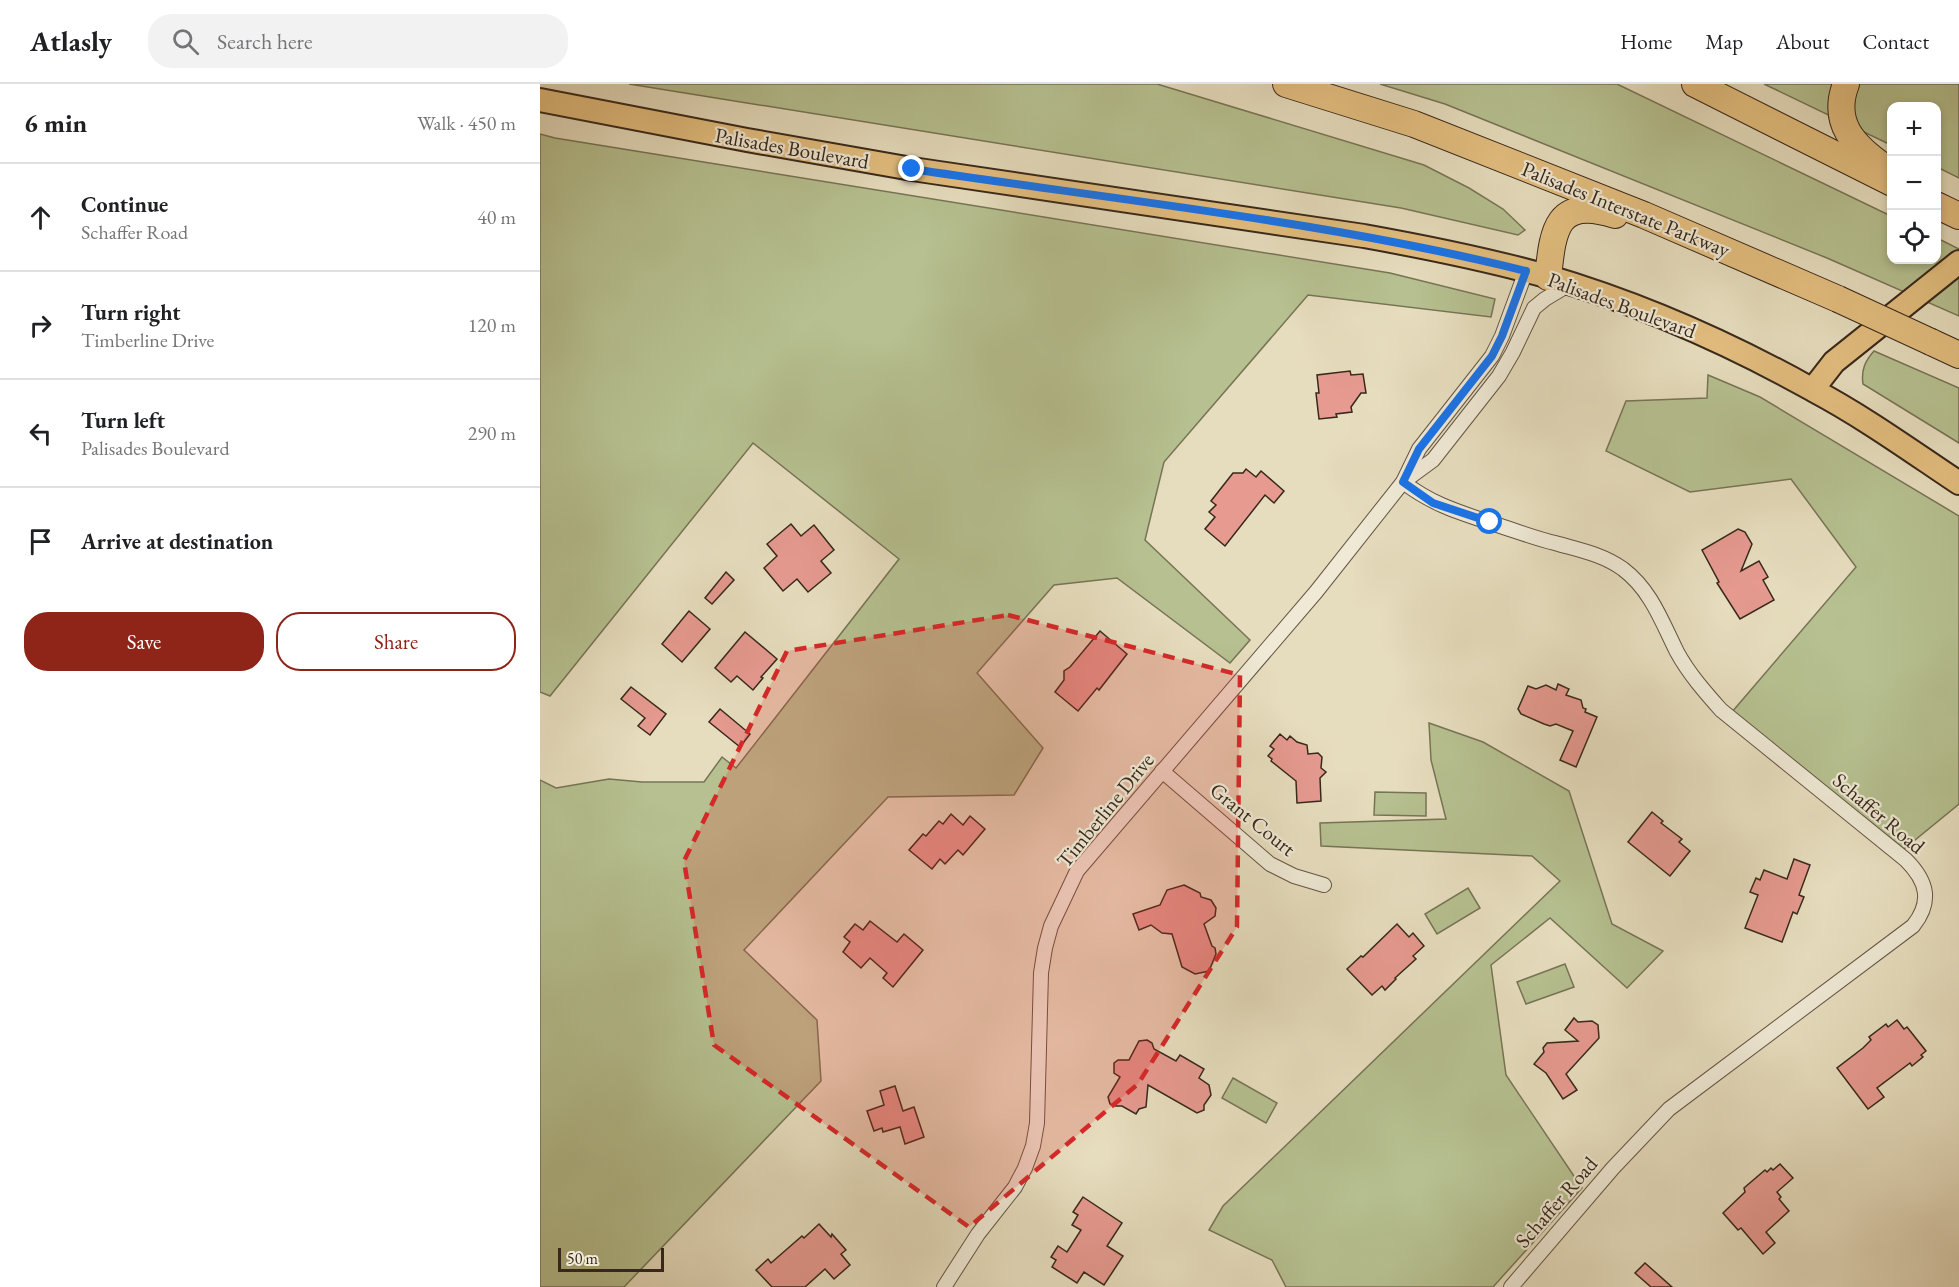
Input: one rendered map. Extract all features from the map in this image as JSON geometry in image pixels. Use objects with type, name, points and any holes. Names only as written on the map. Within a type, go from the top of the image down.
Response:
[{"type":"highway","name":"Palisades Interstate Parkway","points":[[1286,84],[1414,124],[1597,196],[1741,256],[1959,355]]},
{"type":"highway","points":[[1695,84],[1887,180]]},
{"type":"highway","points":[[1846,84],[1842,94],[1841,110],[1846,130],[1859,147],[1887,168]]},
{"type":"highway","points":[[1548,277],[1552,239],[1556,228],[1567,215],[1583,209],[1604,212],[1741,256]]},
{"type":"main road","name":"Palisades Boulevard","points":[[540,100],[694,131],[902,167],[1364,236],[1442,251],[1548,277],[1698,333],[1745,354],[1813,389],[1959,483]]},
{"type":"main road","points":[[1813,389],[1834,362],[1959,262]]},
{"type":"street","name":"Timberline Drive","points":[[945,1287],[978,1234],[1015,1187],[1033,1146],[1037,1123],[1041,973],[1045,948],[1051,926],[1077,871],[1316,592],[1403,482],[1419,449],[1492,356],[1502,336],[1548,277]]},
{"type":"street","name":"Timberline Drive","points":[[1403,482],[1432,460],[1503,370],[1534,308],[1545,299],[1548,277]]},
{"type":"street","points":[[1431,435],[1444,445]]},
{"type":"street","name":"Schaffer Road","points":[[1403,482],[1425,498],[1443,507],[1554,543],[1582,549],[1605,558],[1623,569],[1651,599],[1678,652],[1703,690],[1722,710],[1906,860],[1915,869],[1922,882],[1925,896],[1924,909],[1912,927],[1669,1109],[1613,1168],[1510,1287]]},
{"type":"street","name":"Grant Court","points":[[1162,771],[1270,864],[1294,876],[1324,885]]},
{"type":"highlighted area","points":[[1008,615],[1240,675],[1237,927],[1138,1084],[969,1227],[714,1045],[684,861],[787,651]]},
{"type":"green space","points":[[629,84],[1157,84],[1424,165],[1469,188],[1503,209],[1525,230],[1518,235],[1401,208]]},
{"type":"green space","points":[[1380,84],[1617,84],[1887,214],[1887,264],[1941,264],[1941,240],[1959,249],[1959,316],[1827,258],[1445,104]]},
{"type":"green space","points":[[1764,84],[1959,84],[1959,178],[1941,169],[1941,102],[1887,102],[1887,143]]},
{"type":"green space","points":[[540,134],[1390,273],[1495,299],[1491,317],[1308,295],[1164,462],[1145,540],[1250,640],[1230,663],[1117,578],[1054,585],[977,673],[1043,748],[1014,795],[888,797],[744,950],[817,1020],[821,1081],[624,1287],[540,1287],[540,780],[556,788],[609,779],[642,782],[704,782],[722,757],[736,768],[899,559],[753,443],[550,696],[540,692]]},
{"type":"green space","points":[[1874,351],[1959,388],[1959,443],[1863,384],[1864,366]]},
{"type":"green space","points":[[1708,375],[1760,397],[1959,516],[1959,804],[1904,849],[1732,712],[1856,567],[1791,479],[1690,492],[1606,451],[1626,401],[1707,398]]},
{"type":"green space","points":[[1429,723],[1483,742],[1569,791],[1612,924],[1663,951],[1627,988],[1550,918],[1491,965],[1506,1075],[1582,1188],[1493,1287],[1286,1287],[1272,1260],[1209,1230],[1223,1206],[1560,881],[1532,856],[1321,846],[1320,823],[1446,819],[1431,760]]},
{"type":"green space","points":[[1375,792],[1426,793],[1426,816],[1374,815]]},
{"type":"green space","points":[[1468,888],[1480,908],[1437,934],[1425,914]]},
{"type":"green space","points":[[1565,964],[1574,987],[1526,1004],[1517,982]]},
{"type":"green space","points":[[1233,1078],[1277,1103],[1266,1123],[1222,1098]]},
{"type":"building","points":[[1350,371],[1351,375],[1363,374],[1366,393],[1361,393],[1351,407],[1352,412],[1319,419],[1316,393],[1319,393],[1317,375]]},
{"type":"building","points":[[1246,469],[1256,477],[1261,471],[1284,491],[1274,503],[1265,495],[1225,546],[1205,529],[1215,517],[1209,512],[1216,505],[1211,501],[1233,473],[1243,473]]},
{"type":"building","points":[[791,524],[801,536],[814,525],[834,550],[821,561],[831,573],[808,592],[797,579],[783,591],[764,568],[777,556],[767,544]]},
{"type":"building","points":[[1738,529],[1745,532],[1752,544],[1741,571],[1759,561],[1768,577],[1763,580],[1774,600],[1740,619],[1717,583],[1719,582],[1702,550]]},
{"type":"building","points":[[726,572],[734,580],[712,604],[705,598]]},
{"type":"building","points":[[689,611],[710,629],[682,662],[662,644]]},
{"type":"building","points":[[1100,631],[1127,654],[1099,690],[1097,688],[1078,711],[1055,692],[1064,680],[1064,671]]},
{"type":"building","points":[[745,632],[777,659],[753,690],[737,676],[731,682],[715,668]]},
{"type":"building","points":[[1558,684],[1569,689],[1566,695],[1581,700],[1583,708],[1586,709],[1585,712],[1597,717],[1576,767],[1560,760],[1573,731],[1556,724],[1550,726],[1544,724],[1521,714],[1518,709],[1528,686],[1536,689],[1546,685],[1556,690]]},
{"type":"building","points":[[631,687],[666,714],[650,735],[638,726],[645,718],[621,699]]},
{"type":"building","points":[[720,709],[750,734],[740,747],[709,722]]},
{"type":"building","points":[[1280,734],[1287,740],[1290,736],[1297,742],[1307,745],[1308,754],[1318,753],[1322,757],[1321,768],[1326,772],[1320,778],[1321,801],[1297,803],[1296,781],[1271,761],[1272,759],[1268,756],[1274,749],[1270,746]]},
{"type":"building","points":[[1652,812],[1663,821],[1661,823],[1682,839],[1679,842],[1690,851],[1670,876],[1628,842]]},
{"type":"building","points":[[951,814],[963,825],[970,816],[985,829],[963,855],[958,850],[945,864],[940,859],[932,869],[909,850],[923,834],[926,836],[939,821],[943,824]]},
{"type":"building","points":[[1794,859],[1810,865],[1799,895],[1804,897],[1797,914],[1793,912],[1782,942],[1745,928],[1758,895],[1750,892],[1756,878],[1760,880],[1764,870],[1787,879]]},
{"type":"building","points":[[1184,885],[1200,893],[1201,897],[1211,900],[1216,908],[1215,916],[1204,924],[1216,954],[1209,971],[1195,974],[1182,967],[1172,934],[1162,933],[1151,925],[1139,930],[1133,914],[1160,905],[1167,890]]},
{"type":"building","points":[[870,921],[897,942],[904,934],[923,950],[893,987],[883,978],[887,973],[870,958],[861,968],[843,952],[850,942],[844,937],[855,924],[863,930]]},
{"type":"building","points":[[1397,924],[1409,937],[1413,933],[1424,946],[1413,956],[1416,959],[1385,990],[1382,986],[1372,995],[1347,969]]},
{"type":"building","points":[[1574,1018],[1578,1022],[1592,1021],[1598,1025],[1599,1038],[1566,1074],[1577,1090],[1563,1099],[1546,1073],[1534,1064],[1544,1052],[1543,1048],[1547,1043],[1578,1041],[1565,1030]]},
{"type":"building","points":[[1897,1020],[1904,1029],[1907,1027],[1926,1051],[1921,1055],[1923,1057],[1912,1066],[1910,1063],[1877,1088],[1884,1097],[1868,1109],[1837,1068],[1863,1048],[1871,1040],[1869,1037],[1886,1024],[1888,1027]]},
{"type":"building","points":[[1147,1040],[1152,1043],[1154,1049],[1176,1061],[1180,1055],[1204,1069],[1199,1078],[1209,1085],[1211,1095],[1204,1105],[1204,1110],[1197,1113],[1148,1085],[1146,1107],[1139,1109],[1136,1114],[1122,1106],[1110,1104],[1108,1097],[1120,1077],[1114,1073],[1114,1063],[1118,1060],[1129,1060],[1139,1041]]},
{"type":"building","points":[[895,1086],[903,1111],[914,1107],[924,1137],[905,1144],[900,1127],[883,1132],[882,1128],[874,1131],[867,1111],[884,1105],[880,1091]]},
{"type":"building","points":[[1780,1164],[1793,1178],[1777,1192],[1781,1197],[1779,1199],[1789,1211],[1766,1232],[1775,1243],[1763,1254],[1741,1228],[1738,1230],[1723,1213],[1745,1192],[1744,1188],[1765,1170],[1767,1172],[1771,1168],[1773,1170]]},
{"type":"building","points":[[1083,1197],[1122,1223],[1107,1246],[1123,1256],[1104,1285],[1084,1272],[1077,1283],[1052,1267],[1056,1260],[1051,1257],[1058,1246],[1067,1252],[1081,1230],[1072,1225],[1078,1215],[1073,1212]]},
{"type":"building","points":[[819,1224],[831,1237],[832,1234],[846,1250],[841,1254],[850,1265],[834,1279],[825,1269],[805,1287],[772,1287],[756,1270],[768,1259],[771,1263]]},
{"type":"building","points":[[1645,1263],[1672,1287],[1651,1287],[1635,1273]]},
{"type":"route","points":[[912,169],[1330,230],[1400,242],[1526,271],[1502,336],[1492,356],[1419,449],[1403,482],[1433,503],[1490,522]]}]
